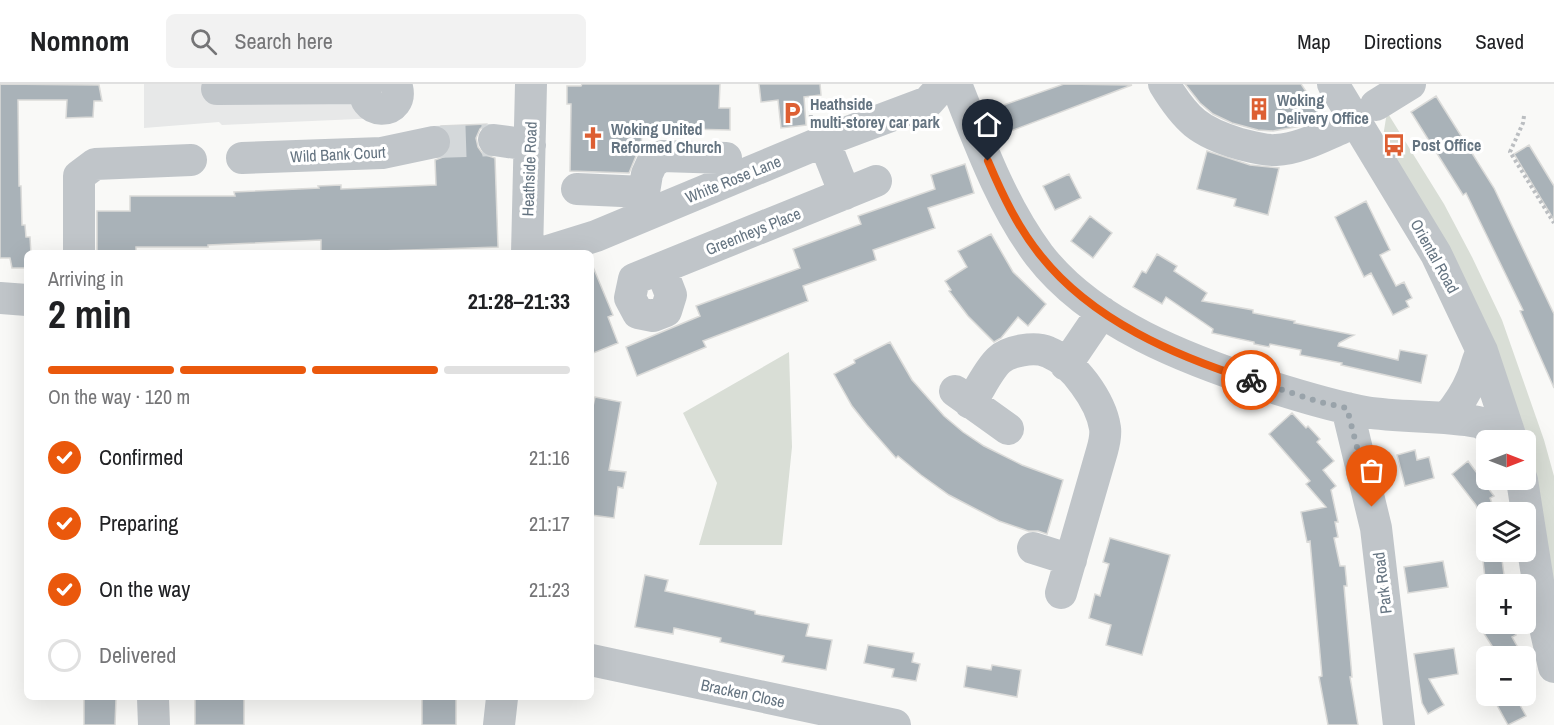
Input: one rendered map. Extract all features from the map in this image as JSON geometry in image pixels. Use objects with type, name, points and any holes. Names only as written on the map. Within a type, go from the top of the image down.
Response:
[{"type":"street","name":"Heathside Road","points":[[527,250],[531,84]]},
{"type":"street","points":[[1164,84],[1179,106],[1199,128],[1247,146],[1277,150],[1303,144],[1342,128]]},
{"type":"street","name":"Oriental Road","points":[[1333,84],[1436,254],[1482,351],[1508,430]]},
{"type":"street","points":[[1376,105],[1410,84]]},
{"type":"street","points":[[216,88],[366,86],[365,98],[369,104],[374,108],[385,109],[394,103],[398,95],[397,85]]},
{"type":"street","points":[[952,89],[972,122],[998,184],[1027,236],[1040,255],[1066,284],[1102,312],[1179,354],[1216,369],[1320,402],[1389,415],[1478,422],[1494,430]]},
{"type":"street","name":"White Rose Lane","points":[[551,250],[596,236],[648,202],[825,141],[952,89]]},
{"type":"street","points":[[494,140],[530,145]]},
{"type":"street","points":[[825,141],[846,194]]},
{"type":"street","name":"Wild Bank Court","points":[[242,158],[382,153],[434,142]]},
{"type":"street","points":[[577,189],[648,202],[647,174],[652,163],[662,156],[726,158]]},
{"type":"street","points":[[79,250],[79,176],[95,164],[191,160]]},
{"type":"street","name":"Greenheys Place","points":[[661,269],[876,181]]},
{"type":"street","points":[[0,298],[24,300]]},
{"type":"street","points":[[1066,365],[1102,312]]},
{"type":"street","points":[[1008,429],[963,397],[998,361],[1006,356],[1028,350],[1047,351],[1081,379],[1096,402],[1105,429],[1102,451],[1061,593]]},
{"type":"street","points":[[1447,418],[1460,401],[1473,377],[1476,362],[1482,351]]},
{"type":"street","name":"Park Road","points":[[1347,408],[1376,528],[1399,725]]},
{"type":"street","points":[[1524,490],[1546,632],[1554,667]]},
{"type":"street","points":[[1033,548],[1071,560]]},
{"type":"street","name":"Bracken Close","points":[[594,661],[895,725]]},
{"type":"street","points":[[153,700],[153,725]]},
{"type":"street","points":[[499,725],[502,700]]},
{"type":"path","points":[[1524,116],[1510,152],[1554,223]]},
{"type":"shaded area","points":[[144,84],[404,84],[404,117],[222,125],[219,122],[144,128]]},
{"type":"shaded area","points":[[1387,112],[1444,204],[1502,320],[1544,440],[1554,476],[1554,615],[1532,490],[1536,490],[1536,430],[1521,430],[1381,149]]},
{"type":"shaded area","points":[[789,352],[792,447],[782,545],[699,545],[717,483],[683,413]]},
{"type":"building","points":[[0,84],[99,85],[102,101],[94,101],[93,117],[66,118],[67,100],[18,100],[22,225],[25,225],[26,237],[30,237],[31,250],[24,250],[24,268],[12,268],[10,258],[0,258]]},
{"type":"building","points":[[582,84],[720,84],[719,108],[730,108],[730,130],[642,128],[641,148],[629,173],[570,171],[571,104],[567,104],[567,86],[581,86]]},
{"type":"building","name":"Heathside multi-storey car park","points":[[759,84],[820,84],[821,95],[804,97],[806,125],[781,128],[778,100],[761,102]]},
{"type":"building","points":[[1064,84],[1132,85],[1008,132],[998,107]]},
{"type":"building","name":"Woking Delivery Office","points":[[1185,84],[1301,84],[1322,115],[1301,126],[1273,131],[1258,130],[1232,123],[1213,114],[1200,103]]},
{"type":"building","points":[[1436,96],[1494,188],[1554,314],[1554,388],[1520,311],[1523,310],[1466,193],[1463,195],[1411,112]]},
{"type":"building","points":[[486,124],[480,129],[476,138],[483,154],[495,158],[498,247],[321,250],[321,240],[208,245],[208,247],[136,247],[136,250],[97,250],[97,211],[130,211],[130,196],[235,196],[234,192],[319,188],[318,186],[341,185],[341,189],[436,185],[435,160],[446,156],[451,147],[448,130],[442,126]]},
{"type":"building","points":[[1529,145],[1554,186],[1554,220],[1514,154]]},
{"type":"building","points":[[1207,151],[1250,165],[1279,168],[1268,215],[1234,206],[1236,199],[1197,189]]},
{"type":"building","points":[[965,164],[974,193],[928,208],[935,228],[873,250],[876,260],[803,286],[808,301],[703,341],[706,347],[637,376],[626,347],[700,316],[696,306],[800,268],[793,249],[861,224],[858,216],[935,189],[931,175]]},
{"type":"building","points":[[1069,174],[1081,198],[1055,210],[1043,186]]},
{"type":"building","points":[[1366,201],[1390,250],[1380,255],[1396,286],[1404,282],[1412,298],[1406,301],[1409,307],[1393,315],[1371,273],[1364,277],[1335,217]]},
{"type":"building","points":[[1090,216],[1112,233],[1093,258],[1071,241]]},
{"type":"building","points":[[991,234],[1013,272],[1046,304],[1028,326],[1018,317],[1001,338],[994,342],[968,316],[949,291],[951,290],[945,281],[967,267],[958,251]]},
{"type":"building","points":[[1157,254],[1177,266],[1174,271],[1207,293],[1202,301],[1253,310],[1253,313],[1354,335],[1339,343],[1338,346],[1398,360],[1400,350],[1427,355],[1421,383],[1300,355],[1301,350],[1270,344],[1269,347],[1212,333],[1213,329],[1166,297],[1162,304],[1133,287],[1142,271],[1146,273]]},
{"type":"building","points":[[594,269],[613,315],[608,317],[618,343],[594,353]]},
{"type":"building","points":[[890,342],[912,380],[944,416],[963,432],[984,446],[1022,465],[1063,480],[1047,534],[1028,531],[999,521],[949,495],[898,456],[896,458],[867,425],[852,406],[834,374],[855,363],[854,360]]},
{"type":"building","points":[[595,397],[621,402],[609,470],[626,472],[623,488],[618,487],[614,518],[594,515]]},
{"type":"building","points":[[1292,413],[1320,439],[1317,442],[1334,461],[1323,470],[1336,486],[1331,490],[1338,522],[1335,522],[1338,537],[1334,538],[1340,566],[1345,566],[1347,586],[1344,586],[1352,677],[1350,677],[1358,725],[1328,725],[1319,677],[1322,676],[1310,541],[1307,542],[1301,512],[1326,507],[1306,484],[1310,481],[1269,434]]},
{"type":"building","points":[[1415,450],[1417,460],[1429,457],[1434,478],[1405,486],[1397,455]]},
{"type":"building","points":[[1468,461],[1476,472],[1476,490],[1490,490],[1494,496],[1490,498],[1492,502],[1476,502],[1476,505],[1452,474]]},
{"type":"building","points":[[1110,538],[1170,555],[1142,655],[1106,645],[1111,625],[1089,618],[1095,594],[1100,596],[1109,564],[1103,562]]},
{"type":"building","points":[[1443,561],[1448,587],[1408,593],[1404,567]]},
{"type":"building","points":[[1483,562],[1502,562],[1504,574],[1485,574]]},
{"type":"building","points":[[645,575],[668,580],[665,591],[755,611],[755,614],[809,624],[806,636],[832,640],[826,670],[782,662],[784,656],[720,642],[721,638],[674,628],[673,634],[635,627]]},
{"type":"building","points":[[1484,634],[1516,635],[1512,637],[1517,646],[1492,646]]},
{"type":"building","points":[[868,645],[914,653],[912,662],[920,664],[916,681],[892,677],[894,669],[864,663]]},
{"type":"building","points":[[1454,648],[1458,674],[1429,679],[1444,705],[1428,714],[1422,703],[1414,654]]},
{"type":"building","points":[[992,665],[1021,670],[1017,697],[964,687],[967,666],[991,670]]},
{"type":"building","points":[[84,700],[116,700],[115,725],[84,725]]},
{"type":"building","points":[[195,700],[244,700],[244,725],[195,725]]},
{"type":"building","points":[[422,700],[456,700],[456,725],[422,725]]},
{"type":"building","points":[[1498,706],[1520,706],[1526,716],[1508,725]]},
{"type":"tunnel","points":[[434,142],[494,140]]},
{"type":"way so far","points":[[1251,380],[1347,408],[1372,507]]},
{"type":"place","name":"Woking Delivery Office","points":[[1259,109]]},
{"type":"place","name":"Heathside multi-storey car park","points":[[792,113]]},
{"type":"place","name":"Woking United Reformed Church","points":[[593,138]]},
{"type":"place","name":"Post Office","points":[[1394,145]]},
{"type":"route","points":[[988,161],[1010,208],[1027,236],[1053,271],[1072,290],[1102,312],[1179,354],[1251,380]]}]
